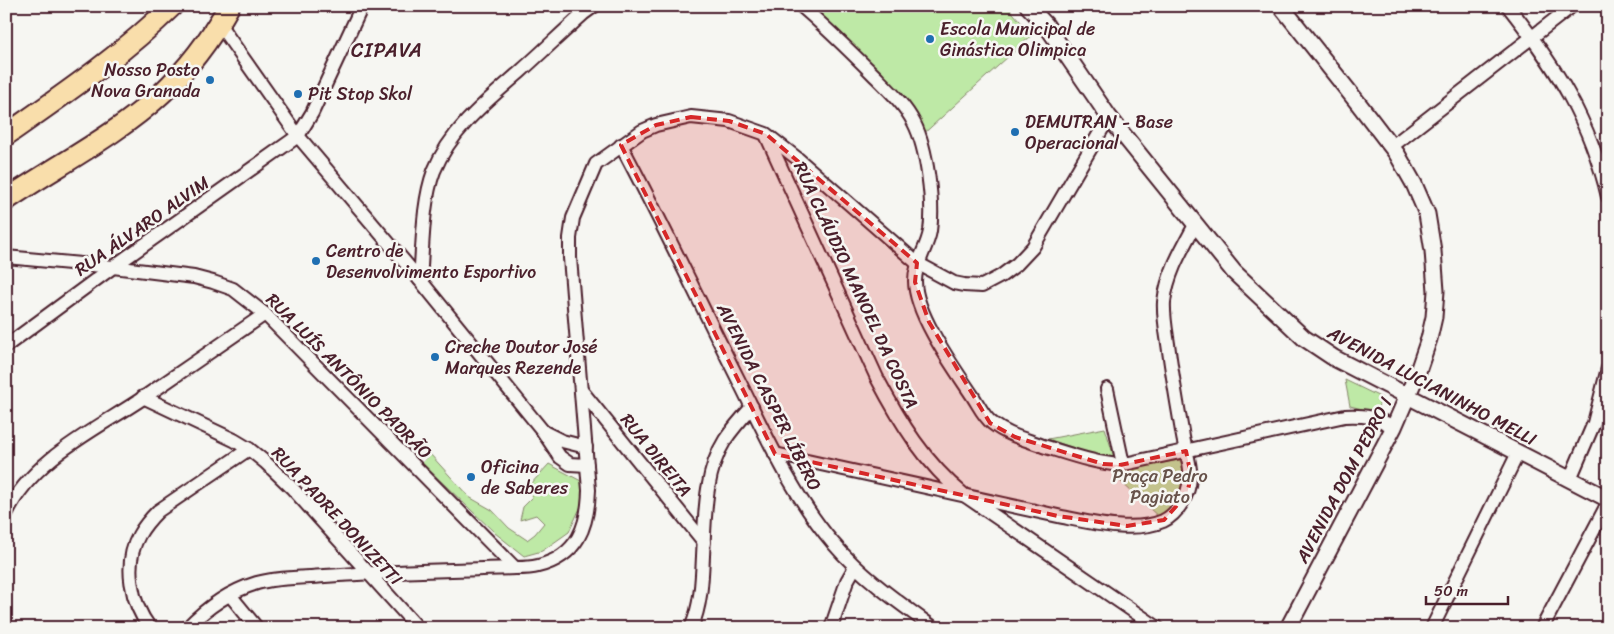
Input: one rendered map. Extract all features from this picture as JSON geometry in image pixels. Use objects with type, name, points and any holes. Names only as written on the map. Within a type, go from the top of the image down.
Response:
[{"type":"main road","points":[[6,134],[81,82],[129,44],[172,6]]},
{"type":"main road","points":[[6,200],[125,123],[148,105],[175,80],[218,24],[228,6]]},
{"type":"street","points":[[298,136],[312,113],[362,6]]},
{"type":"street","points":[[420,280],[429,187],[434,171],[449,144],[458,130],[580,10],[594,6]]},
{"type":"street","points":[[801,6],[833,34],[884,86],[914,122],[921,142],[931,203],[930,231],[927,245],[918,263],[915,282],[919,301],[940,347],[990,422],[1015,437],[1103,464],[1123,464],[1345,416],[1368,416],[1394,427]]},
{"type":"street","name":"AVENIDA LUCIANINHO MELLI","points":[[1028,6],[1046,26],[1109,117],[1234,272],[1304,338],[1334,358],[1608,499]]},
{"type":"street","name":"AVENIDA DOM PEDRO I","points":[[1281,6],[1391,147],[1414,184],[1427,214],[1433,251],[1436,291],[1429,339],[1408,396],[1394,427],[1288,628]]},
{"type":"street","points":[[1508,6],[1548,59],[1573,100],[1588,134],[1603,176],[1608,197]]},
{"type":"street","points":[[1391,147],[1572,6]]},
{"type":"street","points":[[218,24],[298,136],[420,280],[565,461],[575,465],[587,466]]},
{"type":"street","points":[[187,628],[208,609],[230,595],[256,584],[278,580],[368,573],[539,566],[558,558],[568,550],[582,533],[587,518],[589,502],[570,258],[572,218],[596,164],[642,132],[656,125],[691,117],[729,121],[766,134],[798,159],[918,263],[954,283],[964,286],[982,286],[1001,276],[1017,264],[1033,246],[1109,117]]},
{"type":"street","name":"RUA CLÁUDIO MANOEL DA COSTA","points":[[766,134],[869,361],[893,408],[917,446],[946,480],[964,495],[1158,628]]},
{"type":"street","name":"RUA ÁLVARO ALVIM","points":[[6,346],[113,267],[298,136]]},
{"type":"street","name":"AVENIDA CASPER LÍBERO","points":[[621,145],[667,233],[775,454],[810,511],[831,541],[855,567],[934,628]]},
{"type":"street","points":[[775,454],[1100,524],[1127,526],[1164,520],[1178,508],[1187,494],[1191,476],[1175,392],[1164,300],[1172,269],[1195,225]]},
{"type":"street","name":"RUA LUÍS ANTÔNIO PADRÃO","points":[[6,257],[194,277],[233,290],[265,314],[515,568]]},
{"type":"street","points":[[6,514],[32,475],[49,460],[265,314]]},
{"type":"street","points":[[1570,479],[1594,422],[1608,368]]},
{"type":"street","points":[[1107,389],[1123,464]]},
{"type":"street","name":"RUA DIREITA","points":[[581,390],[704,542]]},
{"type":"street","name":"RUA PADRE DONIZETTI","points":[[143,398],[214,430],[249,449],[292,488],[418,628]]},
{"type":"street","points":[[691,628],[699,602],[708,493],[712,472],[724,442],[752,407]]},
{"type":"street","points":[[542,430],[562,441],[586,447]]},
{"type":"street","points":[[150,628],[139,611],[133,595],[131,560],[138,536],[158,511],[249,449]]},
{"type":"street","points":[[1432,628],[1518,453]]},
{"type":"street","points":[[1542,628],[1608,503]]},
{"type":"street","points":[[831,628],[855,567]]},
{"type":"street","points":[[230,595],[257,628]]},
{"type":"highlighted area","points":[[691,117],[729,121],[766,134],[917,263],[915,282],[929,322],[990,423],[1015,437],[1103,464],[1120,465],[1186,451],[1191,476],[1187,494],[1164,520],[1127,526],[1058,516],[775,454],[621,145],[656,125]]},
{"type":"green space","points":[[806,6],[1007,6],[1032,35],[920,137],[914,119]]},
{"type":"green space","points":[[1345,380],[1382,398],[1377,409],[1371,411],[1350,406]]},
{"type":"green space","points":[[1105,428],[1116,463],[1048,439]]},
{"type":"green space","points":[[430,454],[469,497],[492,510],[509,528],[527,540],[544,523],[536,515],[520,520],[523,507],[532,498],[529,486],[549,464],[581,481],[583,494],[581,506],[569,532],[542,551],[524,556],[495,533],[422,463]]},
{"type":"green space","name":"Praça Pedro Pagiato","points":[[1180,460],[1186,475],[1184,491],[1162,520],[1120,481],[1126,469]]},
{"type":"place","name":"Escola Municipal de Ginástica Olimpica","points":[[930,39]]},
{"type":"place","name":"Nosso Posto Nova Granada","points":[[210,80]]},
{"type":"place","name":"Pit Stop Skol","points":[[298,94]]},
{"type":"place","name":"DEMUTRAN - Base Operacional","points":[[1015,132]]},
{"type":"place","name":"Centro de Desenvolvimento Esportivo","points":[[316,261]]},
{"type":"place","name":"Creche Doutor José Marques Rezende","points":[[435,357]]},
{"type":"place","name":"Oficina de Saberes","points":[[471,477]]},
{"type":"district","name":"CIPAVA","points":[[387,50]]}]
